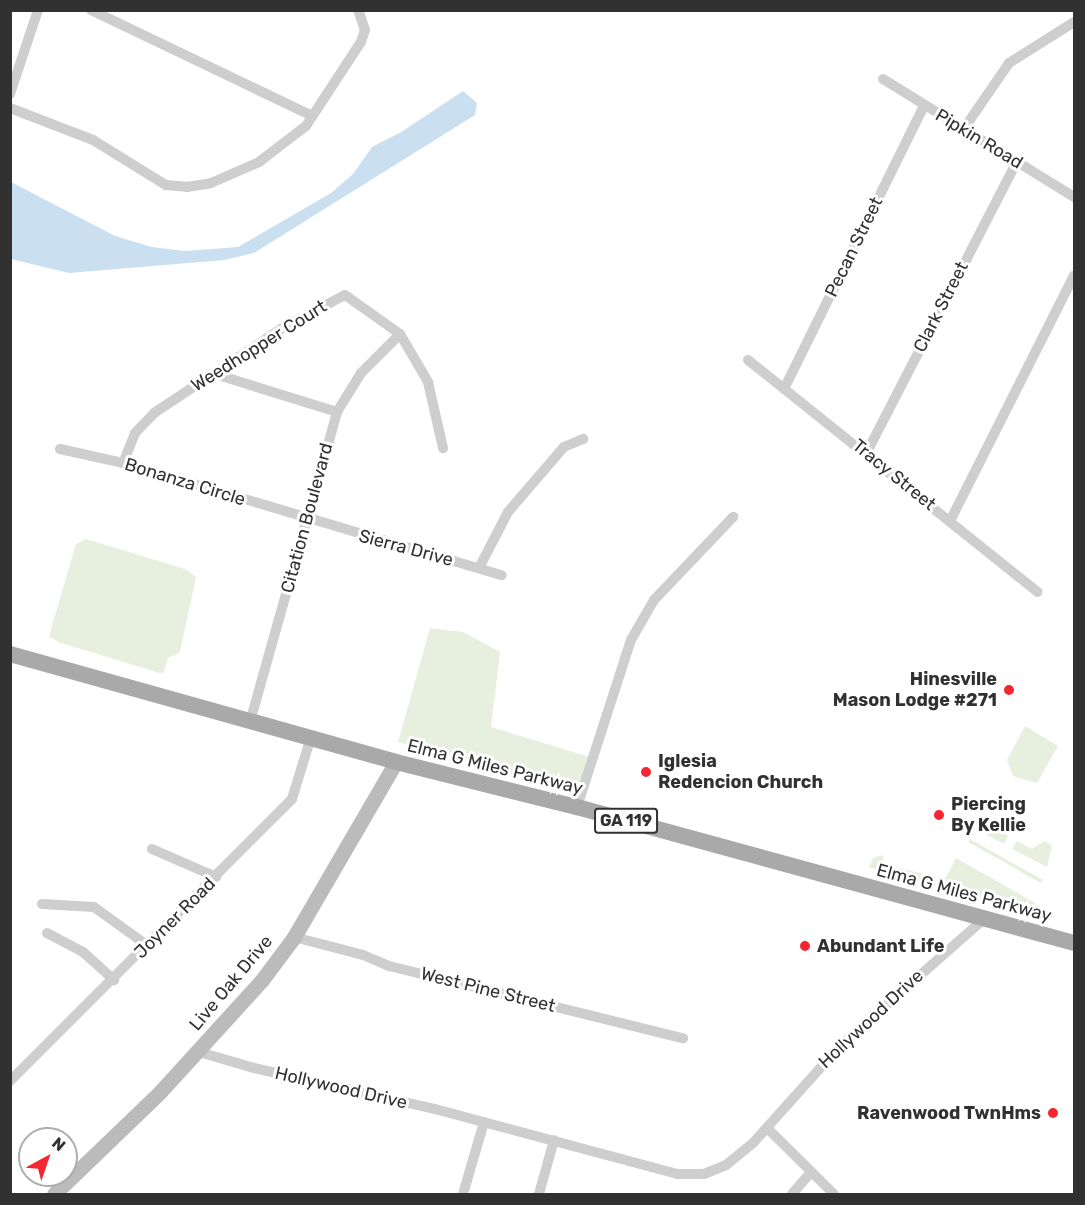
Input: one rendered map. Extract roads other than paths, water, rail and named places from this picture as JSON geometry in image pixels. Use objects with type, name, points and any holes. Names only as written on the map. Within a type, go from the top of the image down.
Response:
[{"type":"main road","name":"Elma G Miles Parkway","points":[[10,654],[396,762],[577,807],[983,920],[1074,943]]},
{"type":"street","points":[[10,94],[38,10]]},
{"type":"street","points":[[91,10],[312,116]]},
{"type":"street","points":[[10,108],[93,140],[149,177],[166,185],[188,187],[229,177],[258,162],[298,134],[312,116],[361,42],[365,30],[358,10]]},
{"type":"street","points":[[963,130],[1009,63],[1074,22]]},
{"type":"street","name":"Pipkin Road","points":[[884,79],[924,106],[1074,197]]},
{"type":"street","name":"Pecan Street","points":[[784,389],[924,106]]},
{"type":"street","name":"Clark Street","points":[[867,452],[1017,162]]},
{"type":"street","points":[[950,521],[1074,276]]},
{"type":"street","name":"Weedhopper Court","points":[[123,463],[143,422],[281,330],[345,295],[400,334],[428,382],[443,448]]},
{"type":"street","name":"Citation Boulevard","points":[[250,722],[309,521],[337,412],[361,374],[400,334]]},
{"type":"street","name":"Tracy Street","points":[[748,360],[867,452],[1038,592]]},
{"type":"street","points":[[214,374],[337,412]]},
{"type":"street","points":[[479,568],[508,512],[564,447],[584,439]]},
{"type":"street","name":"Bonanza Circle","points":[[60,449],[123,463],[309,521]]},
{"type":"street","points":[[577,807],[631,640],[654,600],[733,517]]},
{"type":"street","name":"Sierra Drive","points":[[309,521],[502,575]]},
{"type":"street","name":"Joyner Road","points":[[10,1081],[148,946],[292,799],[311,737]]},
{"type":"street","name":"Live Oak Drive","points":[[54,1194],[200,1052],[262,980],[294,937],[396,762]]},
{"type":"street","points":[[152,849],[216,877]]},
{"type":"street","points":[[42,904],[94,907],[148,946]]},
{"type":"street","name":"Hollywood Drive","points":[[200,1052],[254,1068],[484,1122],[678,1174],[704,1174],[726,1165],[766,1128],[841,1045],[983,920]]},
{"type":"street","points":[[47,933],[83,952],[114,980]]},
{"type":"street","name":"West Pine Street","points":[[294,937],[363,955],[389,966],[683,1038]]},
{"type":"street","points":[[463,1194],[484,1122]]},
{"type":"street","points":[[766,1128],[834,1194]]},
{"type":"street","points":[[540,1194],[554,1140]]},
{"type":"street","points":[[792,1194],[810,1173]]},
{"type":"water","points":[[463,91],[477,103],[475,115],[254,253],[224,260],[69,273],[11,259],[11,182],[115,236],[152,247],[185,251],[238,247],[331,193],[353,174],[372,147],[403,131]]},
{"type":"place","name":"Hinesville Mason Lodge #271","points":[[1009,690]]},
{"type":"place","name":"Iglesia Redencion Church","points":[[646,772]]},
{"type":"place","name":"Piercing By Kellie","points":[[939,815]]},
{"type":"place","name":"Abundant Life","points":[[805,946]]},
{"type":"place","name":"Ravenwood TwnHms","points":[[1053,1113]]}]
